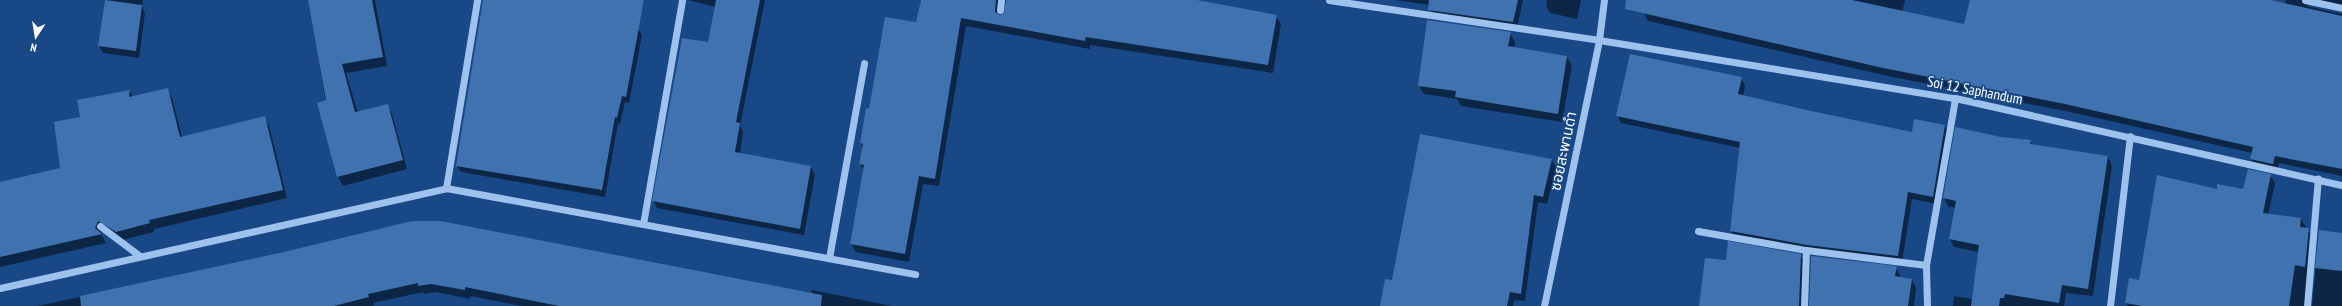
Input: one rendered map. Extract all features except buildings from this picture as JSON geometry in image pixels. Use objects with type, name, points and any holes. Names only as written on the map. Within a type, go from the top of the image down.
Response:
[{"type":"street","points":[[446,188],[477,0]]},
{"type":"street","points":[[643,224],[682,0]]},
{"type":"street","points":[[1000,10],[1001,0]]},
{"type":"street","name":"Soi 12 Saphandum","points":[[1329,0],[1599,40],[1955,98],[2318,178],[2342,185]]},
{"type":"street","name":"ซอยสะพานดำ","points":[[1544,306],[1599,40],[1604,0]]},
{"type":"street","points":[[2305,0],[2342,8]]},
{"type":"street","points":[[829,258],[864,63]]},
{"type":"street","points":[[1926,306],[1926,266],[1955,98]]},
{"type":"street","points":[[2110,306],[2130,136]]},
{"type":"street","points":[[2307,306],[2318,178]]},
{"type":"street","points":[[0,288],[446,188],[915,274]]},
{"type":"street","points":[[100,226],[140,256]]},
{"type":"street","points":[[1698,231],[1806,250],[1926,266]]},
{"type":"street","points":[[1804,306],[1806,250]]}]
